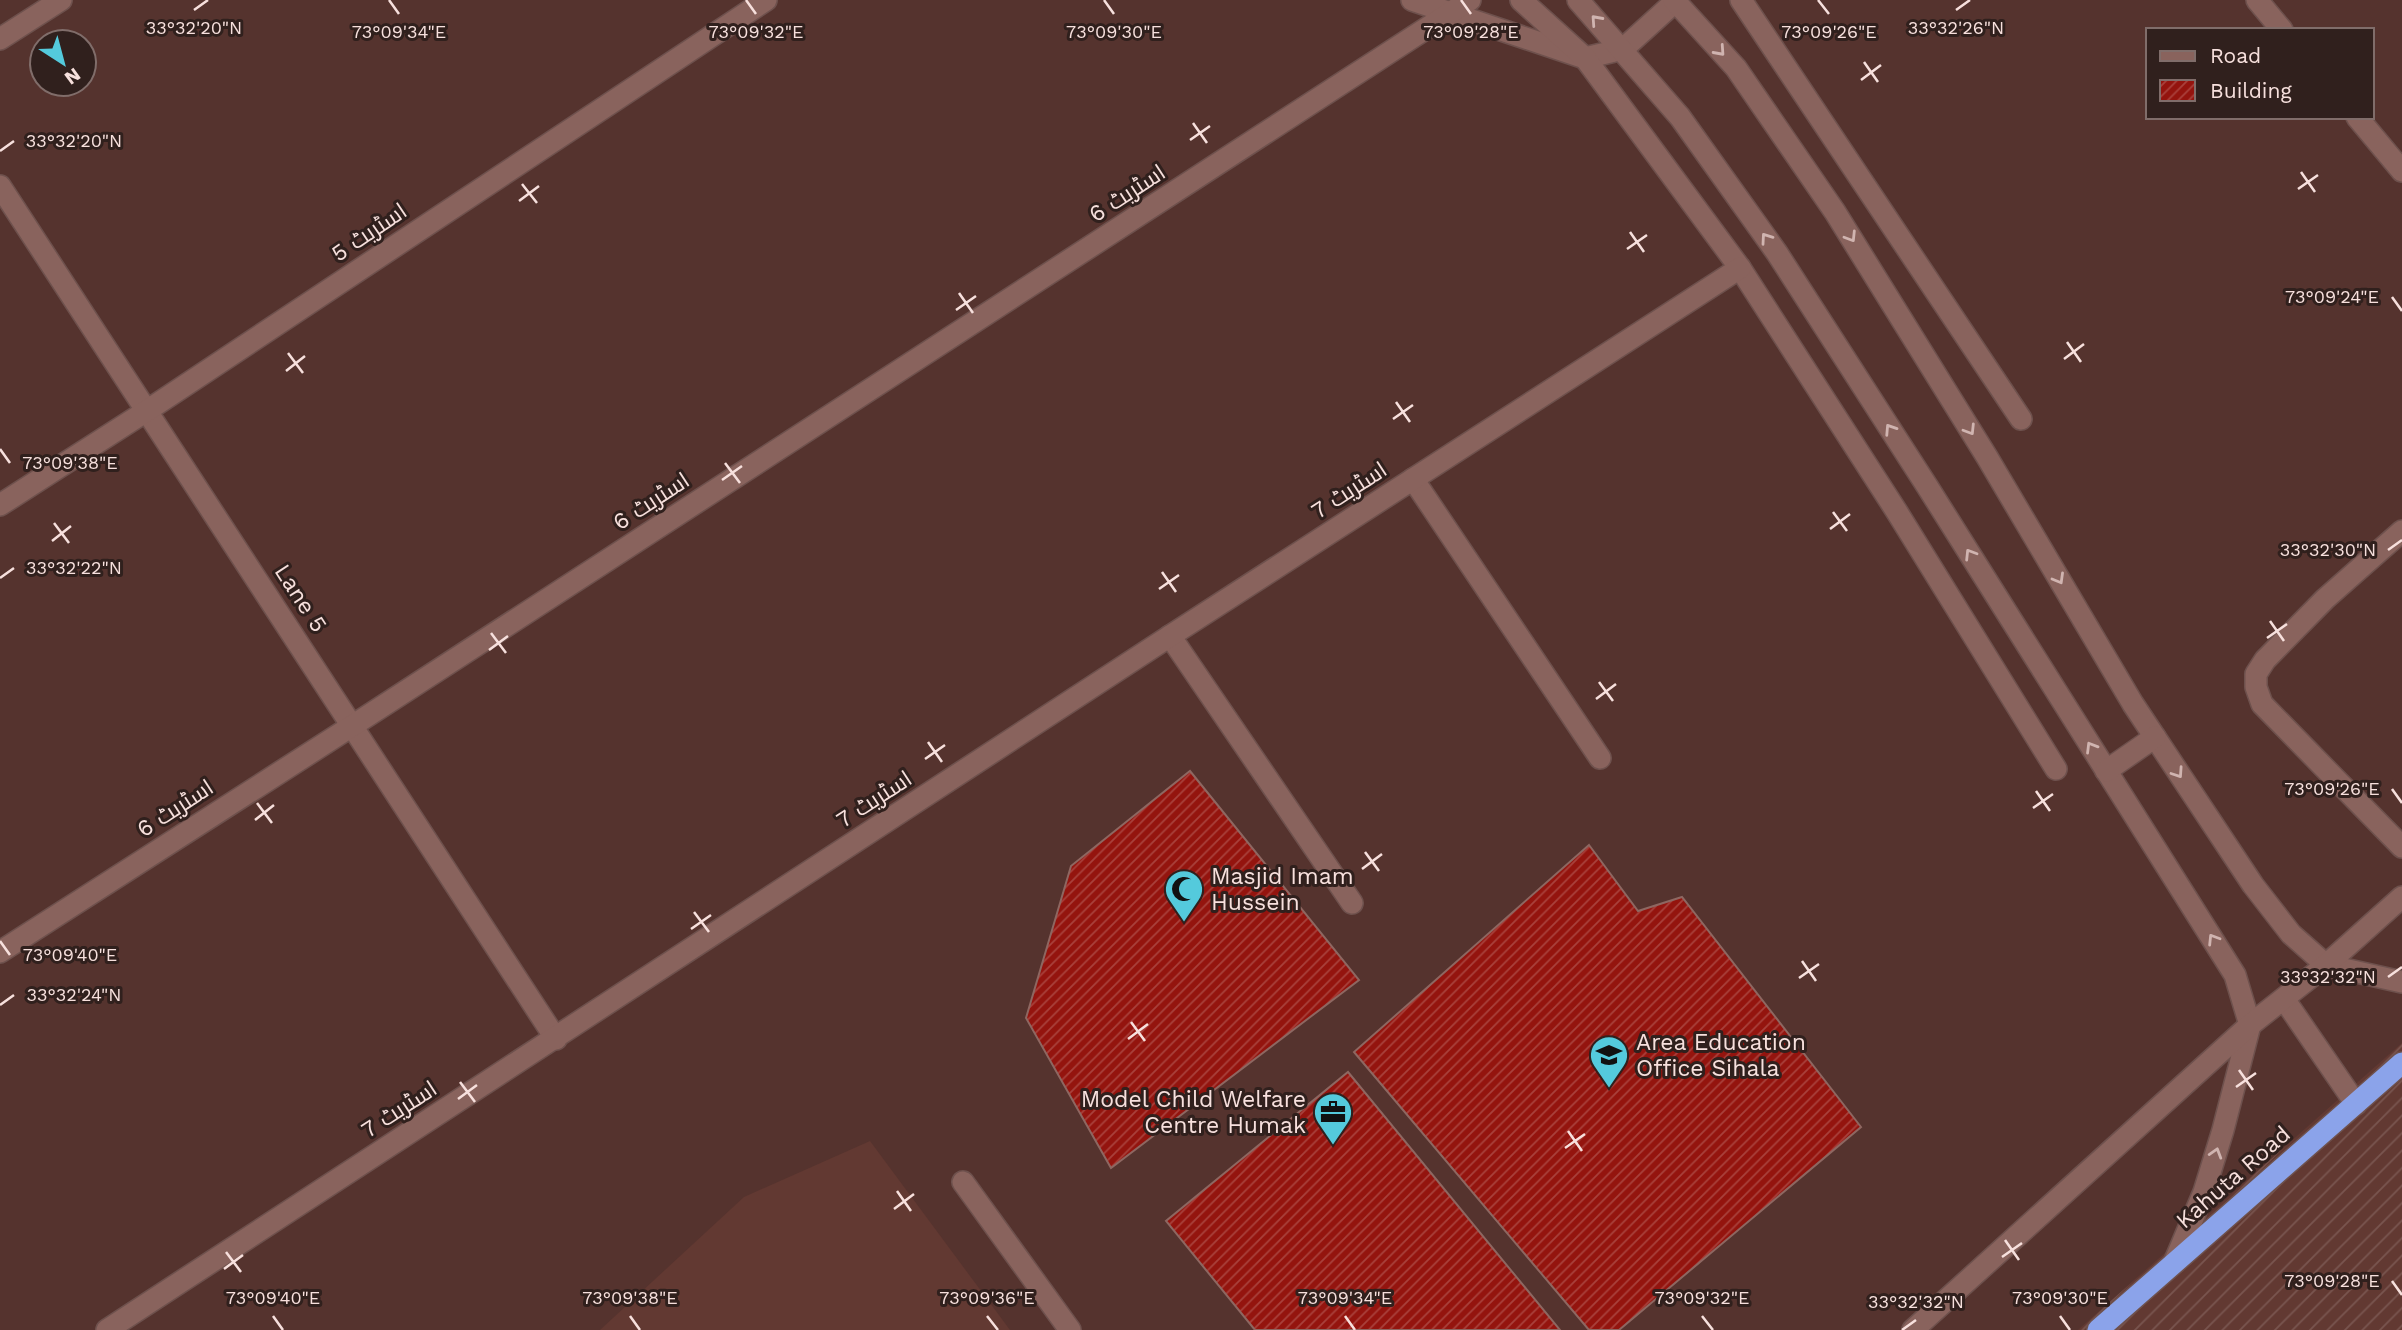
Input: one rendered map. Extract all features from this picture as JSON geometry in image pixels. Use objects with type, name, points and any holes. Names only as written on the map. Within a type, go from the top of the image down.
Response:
[{"type":"highway","name":"Kahuta Road","points":[[2098,1330],[2402,1063]]},
{"type":"street","points":[[0,39],[61,0]]},
{"type":"street","name":"اسٹریٹ 5","points":[[0,505],[148,410],[766,0]]},
{"type":"street","points":[[1412,0],[1585,58],[1623,49],[1676,0],[1736,68],[1835,212],[1987,457],[2133,704],[2253,885],[2291,934],[2326,965],[2402,982]]},
{"type":"street","name":"اسٹریٹ 6","points":[[0,952],[1470,0]]},
{"type":"street","points":[[1521,0],[1585,58],[1740,268],[1897,512],[2056,769]]},
{"type":"street","points":[[1578,0],[1680,117],[1777,253],[2235,975],[2250,1025],[2204,1192],[2174,1263]]},
{"type":"street","points":[[1741,0],[2021,419]]},
{"type":"street","points":[[2257,0],[2280,28]]},
{"type":"street","points":[[2359,119],[2402,171]]},
{"type":"street","name":"Lane 5","points":[[0,186],[556,1038]]},
{"type":"street","name":"اسٹریٹ 7","points":[[107,1330],[1170,636],[1740,268]]},
{"type":"street","points":[[1413,479],[1600,758]]},
{"type":"street","points":[[2402,531],[2325,599],[2265,660],[2256,674],[2256,687],[2262,704],[2402,847]]},
{"type":"street","points":[[1170,636],[1352,903]]},
{"type":"street","points":[[2106,771],[2155,737]]},
{"type":"street","points":[[1913,1330],[2250,1025],[2326,965],[2402,897]]},
{"type":"street","points":[[2284,999],[2356,1104]]},
{"type":"street","points":[[963,1182],[1070,1330]]},
{"type":"shaded area","points":[[2402,1043],[2402,1330],[2078,1330]]},
{"type":"shaded area","points":[[870,1141],[1010,1330],[600,1330],[744,1197]]},
{"type":"building","name":"Masjid Imam Hussein","points":[[1190,771],[1359,980],[1111,1168],[1026,1018],[1071,866]]},
{"type":"building","name":"Area Education Office Sihala","points":[[1589,845],[1638,911],[1682,897],[1861,1127],[1619,1330],[1589,1330],[1354,1052]]},
{"type":"building","name":"Model Child Welfare Centre Humak","points":[[1348,1072],[1560,1330],[1255,1330],[1166,1221]]},
{"type":"place","name":"Masjid Imam Hussein","points":[[1184,923]]},
{"type":"place","name":"Area Education Office Sihala","points":[[1609,1089]]},
{"type":"place","name":"Model Child Welfare Centre Humak","points":[[1333,1146]]}]
